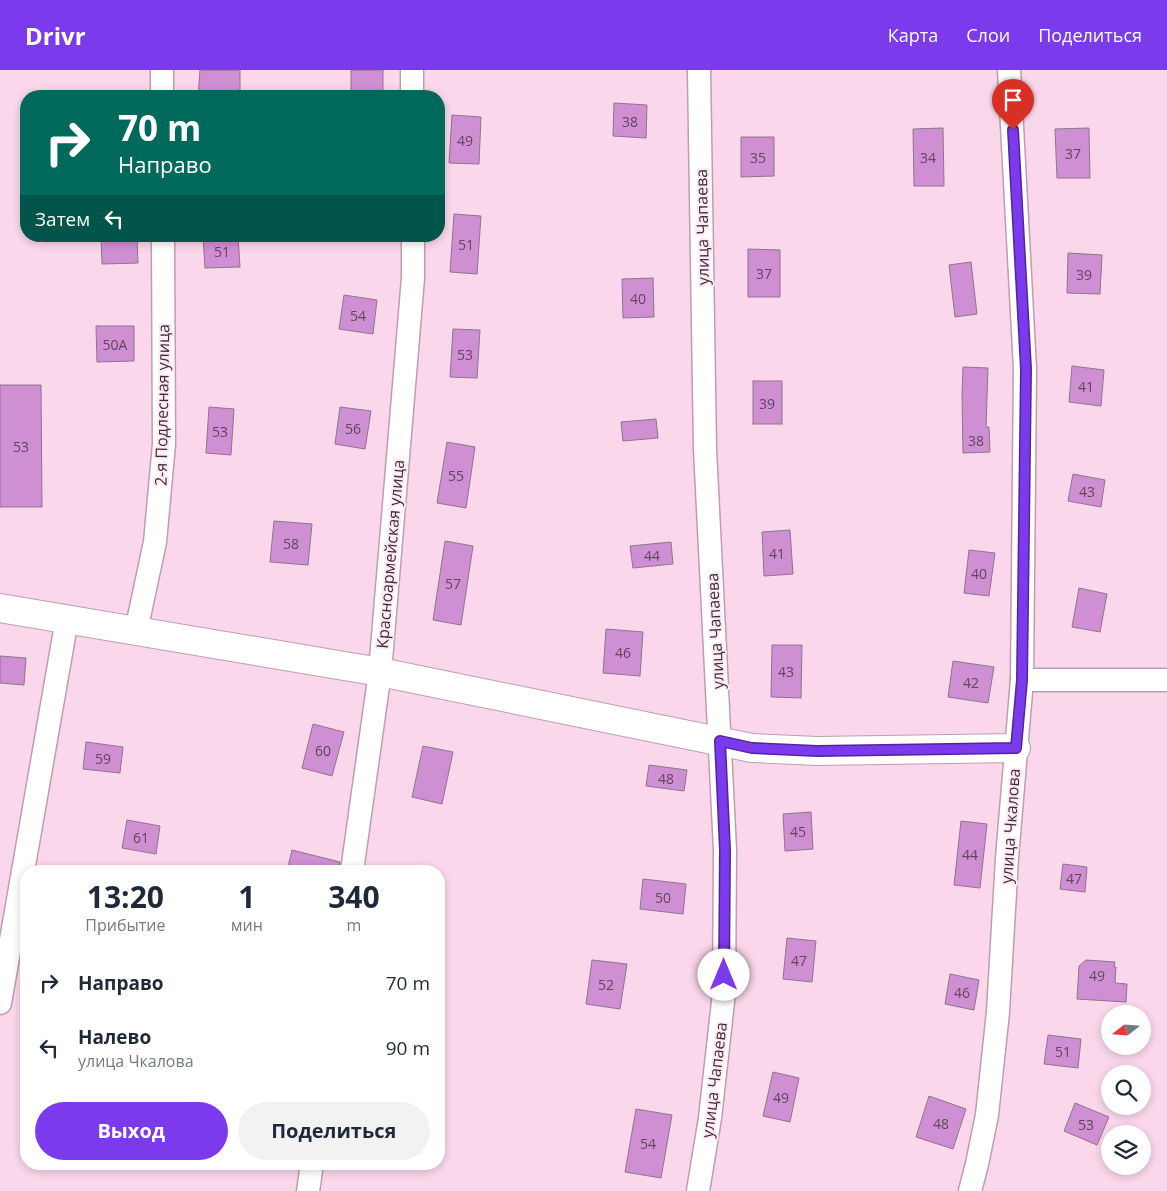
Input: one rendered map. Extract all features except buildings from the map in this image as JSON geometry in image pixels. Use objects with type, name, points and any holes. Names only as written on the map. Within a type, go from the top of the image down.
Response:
[{"type":"street","points":[[162,70],[162,90]]},
{"type":"street","points":[[412,70],[412,90]]},
{"type":"street","name":"улица Чапаева","points":[[698,1191],[710,1118],[724,993],[725,850],[705,449],[699,70]]},
{"type":"street","name":"улица Чкалова","points":[[970,1191],[978,1164],[986,1115],[998,1012],[1007,858],[1022,680],[1026,369],[1009,70]]},
{"type":"street","name":"2-я Подлесная улица","points":[[136,631],[155,542],[164,444],[163,242]]},
{"type":"street","name":"Красноармейская улица","points":[[353,865],[380,672],[413,278],[413,242]]},
{"type":"street","points":[[0,608],[380,672],[752,748],[817,751],[1016,748]]},
{"type":"street","points":[[24,865],[67,619]]},
{"type":"street","points":[[1022,680],[1167,680]]},
{"type":"street","points":[[0,1003],[20,888]]},
{"type":"street","points":[[308,1191],[311,1170]]},
{"type":"route","points":[[724,975],[725,850],[720,741],[752,748],[817,751],[1016,748],[1022,680],[1026,369],[1013,130]]}]
